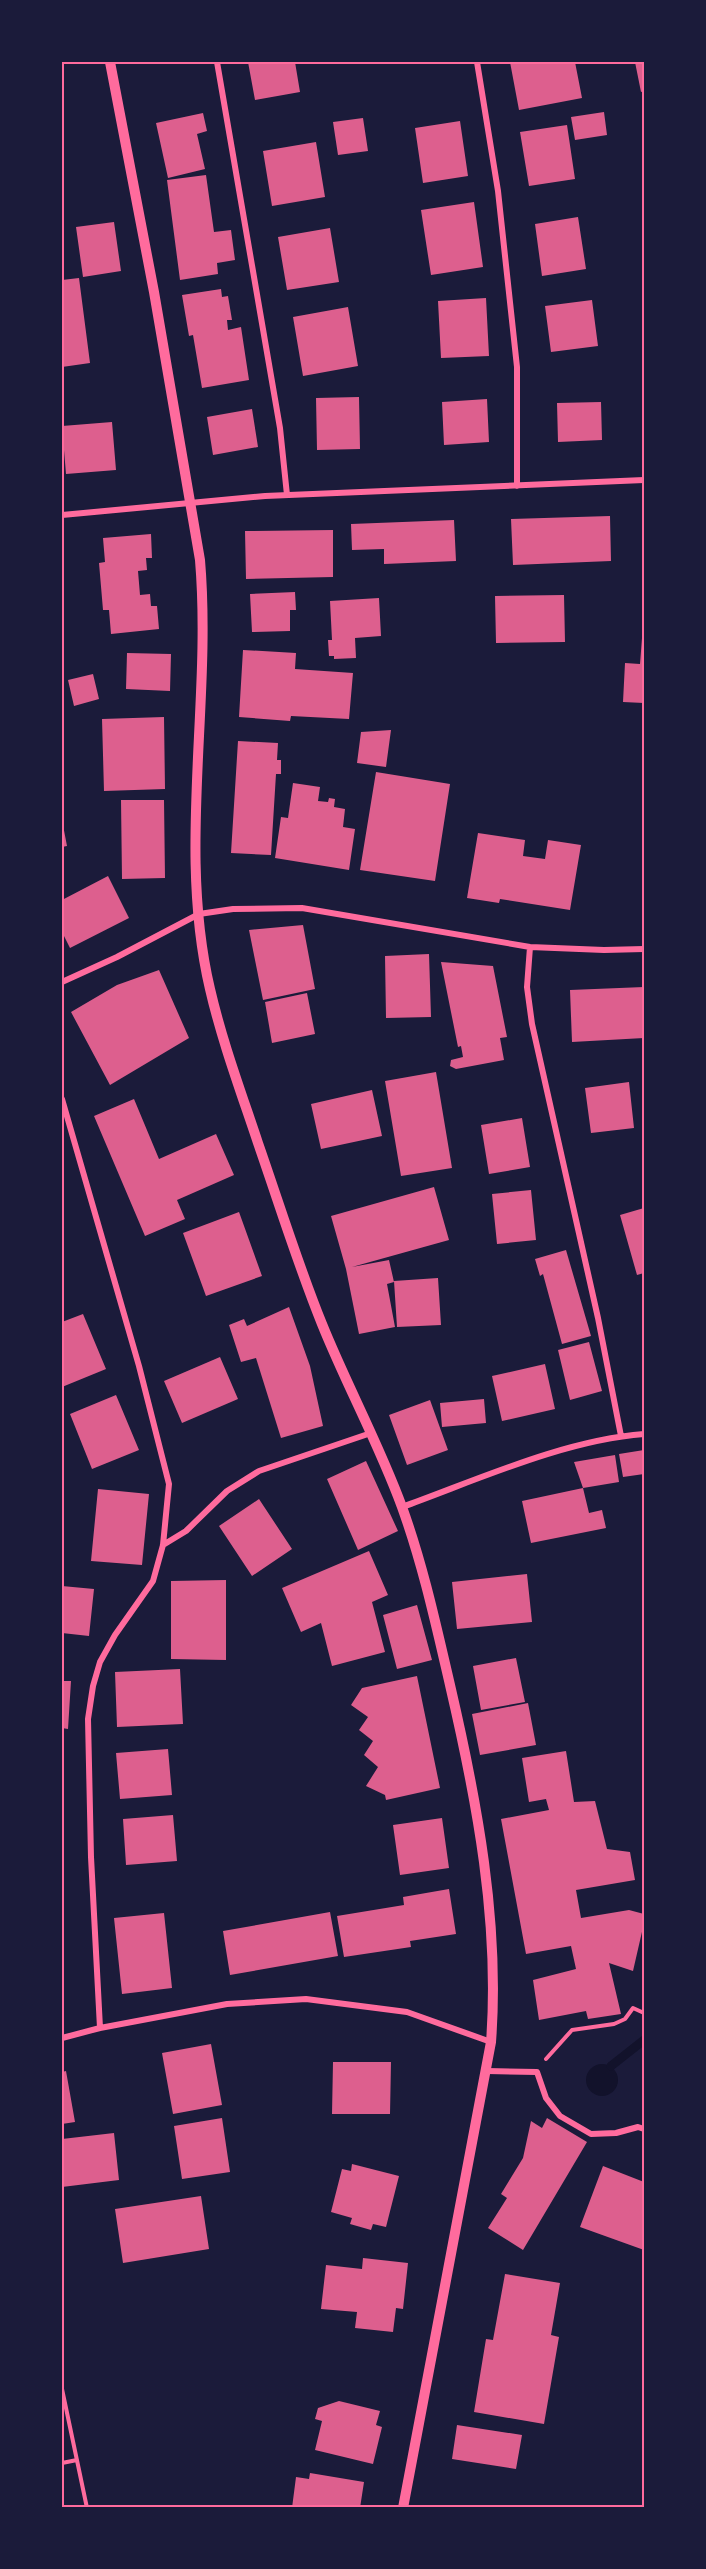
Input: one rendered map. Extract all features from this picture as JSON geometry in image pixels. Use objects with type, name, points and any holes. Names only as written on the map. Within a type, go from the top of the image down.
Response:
[{"type":"street","points":[[110,62],[191,504],[203,598],[197,838],[199,914],[203,955],[210,989],[242,1096],[318,1313],[402,1507],[428,1590],[476,1804],[494,1985],[491,2042],[403,2508]]},
{"type":"street","points":[[217,62],[280,428],[287,495]]},
{"type":"street","points":[[477,62],[498,191],[517,367],[517,486]]},
{"type":"street","points":[[62,515],[287,495],[645,480]]},
{"type":"street","points":[[62,981],[117,957],[199,914],[244,908],[302,908],[530,947],[645,949]]},
{"type":"street","points":[[530,947],[528,987],[532,1024],[598,1318],[621,1436]]},
{"type":"street","points":[[62,1099],[166,1465],[168,1503],[163,1545],[153,1581],[115,1635],[100,1662],[90,1708],[91,1857],[100,2028]]},
{"type":"street","points":[[163,1545],[186,1531],[227,1491],[259,1472],[371,1432]]},
{"type":"street","points":[[402,1507],[544,1456],[621,1436],[645,1434]]},
{"type":"street","points":[[62,2038],[100,2028],[227,2004],[306,1999],[407,2012],[491,2042]]},
{"type":"street","points":[[487,2070],[537,2072],[546,2098],[560,2116],[591,2134],[616,2133],[638,2127],[645,2129]]},
{"type":"path","points":[[537,2072],[572,2030],[614,2024],[625,2019],[633,2008],[645,2013]]},
{"type":"path","points":[[62,2389],[87,2508]]},
{"type":"path","points":[[62,2463],[77,2460]]},
{"type":"shaded area","points":[[602,2064],[613,2069],[618,2080],[613,2091],[602,2096],[591,2091],[586,2080],[591,2069]]},
{"type":"building","points":[[248,62],[295,62],[300,92],[255,100]]},
{"type":"building","points":[[510,62],[575,62],[582,98],[519,110]]},
{"type":"building","points":[[635,62],[644,62],[644,91],[641,92]]},
{"type":"building","points":[[604,112],[607,135],[575,140],[571,117]]},
{"type":"building","points":[[203,113],[207,131],[197,134],[205,169],[168,178],[156,123]]},
{"type":"building","points":[[363,118],[368,151],[338,155],[333,122]]},
{"type":"building","points":[[460,121],[468,176],[423,183],[415,128]]},
{"type":"building","points":[[567,125],[575,179],[529,186],[520,132]]},
{"type":"building","points":[[316,142],[325,197],[272,206],[263,151]]},
{"type":"building","points":[[206,175],[214,232],[231,230],[235,260],[217,263],[218,274],[180,280],[167,180]]},
{"type":"building","points":[[474,202],[483,267],[431,275],[421,210]]},
{"type":"building","points":[[578,217],[586,269],[542,276],[535,224]]},
{"type":"building","points":[[114,222],[121,271],[83,277],[76,227]]},
{"type":"building","points":[[330,228],[339,282],[287,290],[278,237]]},
{"type":"building","points":[[79,278],[90,363],[62,367],[62,280]]},
{"type":"building","points":[[221,289],[222,297],[228,296],[232,320],[227,320],[228,330],[241,327],[249,380],[202,388],[193,335],[189,336],[182,295]]},
{"type":"building","points":[[486,298],[489,356],[441,358],[438,301]]},
{"type":"building","points":[[592,300],[598,346],[551,352],[545,306]]},
{"type":"building","points":[[348,307],[358,366],[303,376],[293,317]]},
{"type":"building","points":[[359,397],[360,449],[317,450],[316,398]]},
{"type":"building","points":[[487,399],[489,442],[444,445],[442,402]]},
{"type":"building","points":[[601,402],[602,440],[558,442],[557,403]]},
{"type":"building","points":[[252,409],[258,447],[213,455],[207,417]]},
{"type":"building","points":[[112,422],[116,470],[66,474],[64,450],[62,450],[62,426]]},
{"type":"building","points":[[610,516],[611,561],[513,565],[511,519]]},
{"type":"building","points":[[454,520],[456,561],[384,564],[384,549],[352,550],[351,524]]},
{"type":"building","points":[[333,530],[333,577],[246,579],[245,531]]},
{"type":"building","points":[[151,534],[152,558],[146,558],[147,570],[138,571],[140,595],[150,594],[151,606],[157,606],[159,629],[111,634],[109,610],[103,610],[99,563],[105,562],[103,538]]},
{"type":"building","points":[[295,592],[296,610],[290,610],[290,631],[252,632],[250,594]]},
{"type":"building","points":[[564,595],[565,642],[496,643],[495,596]]},
{"type":"building","points":[[379,598],[381,636],[355,638],[356,658],[334,659],[334,656],[329,656],[328,640],[332,640],[330,601]]},
{"type":"building","points":[[643,625],[644,703],[623,702],[625,663],[640,664]]},
{"type":"building","points":[[243,650],[296,653],[295,669],[353,673],[349,719],[291,716],[290,721],[239,717]]},
{"type":"building","points":[[127,653],[171,654],[170,691],[126,689]]},
{"type":"building","points":[[93,674],[99,699],[74,706],[68,680]]},
{"type":"building","points":[[164,717],[165,789],[104,791],[102,719]]},
{"type":"building","points":[[391,730],[386,767],[357,763],[361,732]]},
{"type":"building","points":[[238,741],[278,743],[277,760],[281,760],[281,774],[276,774],[271,855],[231,853]]},
{"type":"building","points":[[376,772],[450,784],[435,881],[360,870]]},
{"type":"building","points":[[293,783],[320,787],[318,801],[328,802],[329,798],[335,799],[334,807],[345,809],[343,827],[355,829],[349,870],[275,858],[281,817],[288,818]]},
{"type":"building","points":[[121,800],[164,800],[165,878],[122,879]]},
{"type":"building","points":[[62,820],[67,846],[62,847]]},
{"type":"building","points":[[478,833],[525,840],[523,856],[545,859],[548,840],[581,845],[570,910],[500,899],[499,903],[467,898]]},
{"type":"building","points":[[108,876],[129,918],[70,948],[62,932],[62,900]]},
{"type":"building","points":[[303,925],[315,989],[263,1000],[249,930]]},
{"type":"building","points":[[429,954],[431,1017],[386,1018],[385,956]]},
{"type":"building","points":[[441,962],[493,966],[507,1037],[500,1038],[504,1060],[456,1069],[450,1066],[451,1060],[463,1057],[461,1046],[458,1047]]},
{"type":"building","points":[[159,970],[189,1038],[110,1085],[71,1012],[117,985]]},
{"type":"building","points":[[644,987],[644,1038],[572,1042],[570,990]]},
{"type":"building","points":[[307,993],[315,1034],[272,1043],[265,1002]]},
{"type":"building","points":[[436,1072],[452,1168],[401,1176],[385,1081]]},
{"type":"building","points":[[629,1082],[634,1128],[591,1133],[585,1088]]},
{"type":"building","points":[[372,1090],[382,1136],[321,1149],[311,1104]]},
{"type":"building","points":[[134,1099],[159,1159],[216,1134],[234,1175],[177,1200],[185,1219],[145,1236],[94,1116]]},
{"type":"building","points":[[522,1118],[530,1167],[489,1174],[481,1125]]},
{"type":"building","points":[[434,1187],[449,1240],[352,1267],[389,1260],[394,1282],[387,1284],[395,1327],[359,1334],[346,1269],[331,1216]]},
{"type":"building","points":[[531,1190],[536,1240],[497,1244],[492,1194]]},
{"type":"building","points":[[644,1208],[644,1273],[637,1275],[620,1215]]},
{"type":"building","points":[[239,1212],[262,1276],[206,1296],[183,1233]]},
{"type":"building","points":[[566,1250],[591,1336],[562,1344],[543,1274],[540,1276],[535,1259]]},
{"type":"building","points":[[438,1278],[441,1325],[397,1327],[394,1281]]},
{"type":"building","points":[[289,1307],[310,1366],[323,1426],[281,1438],[256,1358],[241,1362],[229,1325],[244,1319],[247,1326]]},
{"type":"building","points":[[83,1314],[106,1369],[62,1387],[62,1322]]},
{"type":"building","points":[[589,1342],[602,1391],[570,1400],[558,1350]]},
{"type":"building","points":[[220,1357],[238,1399],[182,1423],[164,1381]]},
{"type":"building","points":[[545,1364],[555,1409],[502,1421],[492,1376]]},
{"type":"building","points":[[116,1395],[139,1450],[92,1469],[70,1414]]},
{"type":"building","points":[[484,1399],[486,1423],[442,1427],[440,1403]]},
{"type":"building","points":[[430,1400],[448,1450],[407,1465],[389,1415]]},
{"type":"building","points":[[644,1450],[644,1474],[623,1477],[619,1454]]},
{"type":"building","points":[[615,1455],[619,1482],[583,1488],[574,1462]]},
{"type":"building","points":[[366,1461],[398,1531],[358,1550],[327,1479]]},
{"type":"building","points":[[583,1488],[589,1513],[602,1510],[606,1528],[531,1543],[522,1501]]},
{"type":"building","points":[[98,1489],[149,1494],[142,1565],[91,1561]]},
{"type":"building","points":[[259,1499],[292,1549],[252,1576],[219,1526]]},
{"type":"building","points":[[369,1551],[388,1595],[372,1602],[385,1652],[332,1666],[321,1623],[301,1632],[282,1588]]},
{"type":"building","points":[[527,1574],[532,1622],[457,1629],[452,1582]]},
{"type":"building","points":[[226,1580],[226,1660],[171,1659],[171,1581]]},
{"type":"building","points":[[62,1586],[94,1589],[89,1636],[62,1633]]},
{"type":"building","points":[[417,1605],[432,1660],[397,1669],[383,1615]]},
{"type":"building","points":[[516,1658],[525,1702],[481,1710],[473,1666]]},
{"type":"building","points":[[180,1669],[183,1724],[117,1727],[115,1672]]},
{"type":"building","points":[[417,1676],[440,1788],[386,1800],[385,1795],[366,1786],[378,1767],[364,1755],[373,1741],[359,1730],[368,1717],[351,1705],[362,1688]]},
{"type":"building","points":[[62,1681],[71,1681],[68,1729],[62,1728]]},
{"type":"building","points":[[528,1703],[536,1745],[480,1755],[472,1714]]},
{"type":"building","points":[[168,1749],[172,1795],[120,1799],[116,1753]]},
{"type":"building","points":[[566,1751],[574,1802],[595,1801],[607,1849],[630,1852],[635,1880],[576,1890],[581,1918],[629,1910],[644,1914],[644,1923],[633,1971],[609,1963],[621,2014],[588,2019],[586,2011],[539,2020],[533,1980],[576,1969],[571,1946],[526,1954],[501,1819],[549,1810],[546,1799],[529,1802],[522,1758]]},
{"type":"building","points":[[173,1815],[177,1861],[126,1865],[123,1819]]},
{"type":"building","points":[[442,1818],[449,1868],[400,1875],[393,1825]]},
{"type":"building","points":[[449,1889],[456,1934],[410,1941],[411,1947],[344,1957],[337,1916],[404,1905],[403,1897]]},
{"type":"building","points":[[330,1912],[338,1956],[230,1975],[223,1931]]},
{"type":"building","points":[[164,1913],[172,1988],[122,1994],[114,1918]]},
{"type":"building","points":[[211,2044],[222,2105],[173,2114],[162,2053]]},
{"type":"building","points":[[333,2062],[391,2062],[390,2114],[332,2114]]},
{"type":"building","points":[[66,2071],[75,2122],[62,2124],[62,2072]]},
{"type":"building","points":[[222,2118],[230,2172],[182,2179],[174,2126]]},
{"type":"building","points":[[547,2118],[587,2142],[523,2250],[488,2228],[507,2198],[501,2194],[523,2158],[531,2121],[542,2128]]},
{"type":"building","points":[[114,2133],[119,2180],[62,2187],[62,2139]]},
{"type":"building","points":[[352,2164],[399,2176],[386,2227],[373,2224],[371,2230],[350,2224],[352,2218],[331,2212],[342,2169],[351,2171]]},
{"type":"building","points":[[603,2166],[644,2182],[644,2250],[580,2227]]},
{"type":"building","points":[[201,2196],[209,2249],[123,2263],[115,2209]]},
{"type":"building","points":[[363,2258],[408,2263],[403,2309],[396,2308],[393,2332],[355,2328],[357,2312],[321,2309],[326,2265],[362,2269]]},
{"type":"building","points":[[505,2274],[560,2283],[551,2335],[559,2337],[544,2424],[474,2412],[486,2339],[493,2340]]},
{"type":"building","points":[[339,2401],[380,2411],[376,2425],[382,2427],[373,2464],[315,2450],[322,2421],[315,2419],[318,2408]]},
{"type":"building","points":[[457,2425],[522,2435],[516,2469],[452,2459]]},
{"type":"building","points":[[310,2473],[364,2482],[360,2508],[292,2508],[296,2477],[309,2479]]},
{"type":"waterway","points":[[611,2066],[644,2040]]}]
